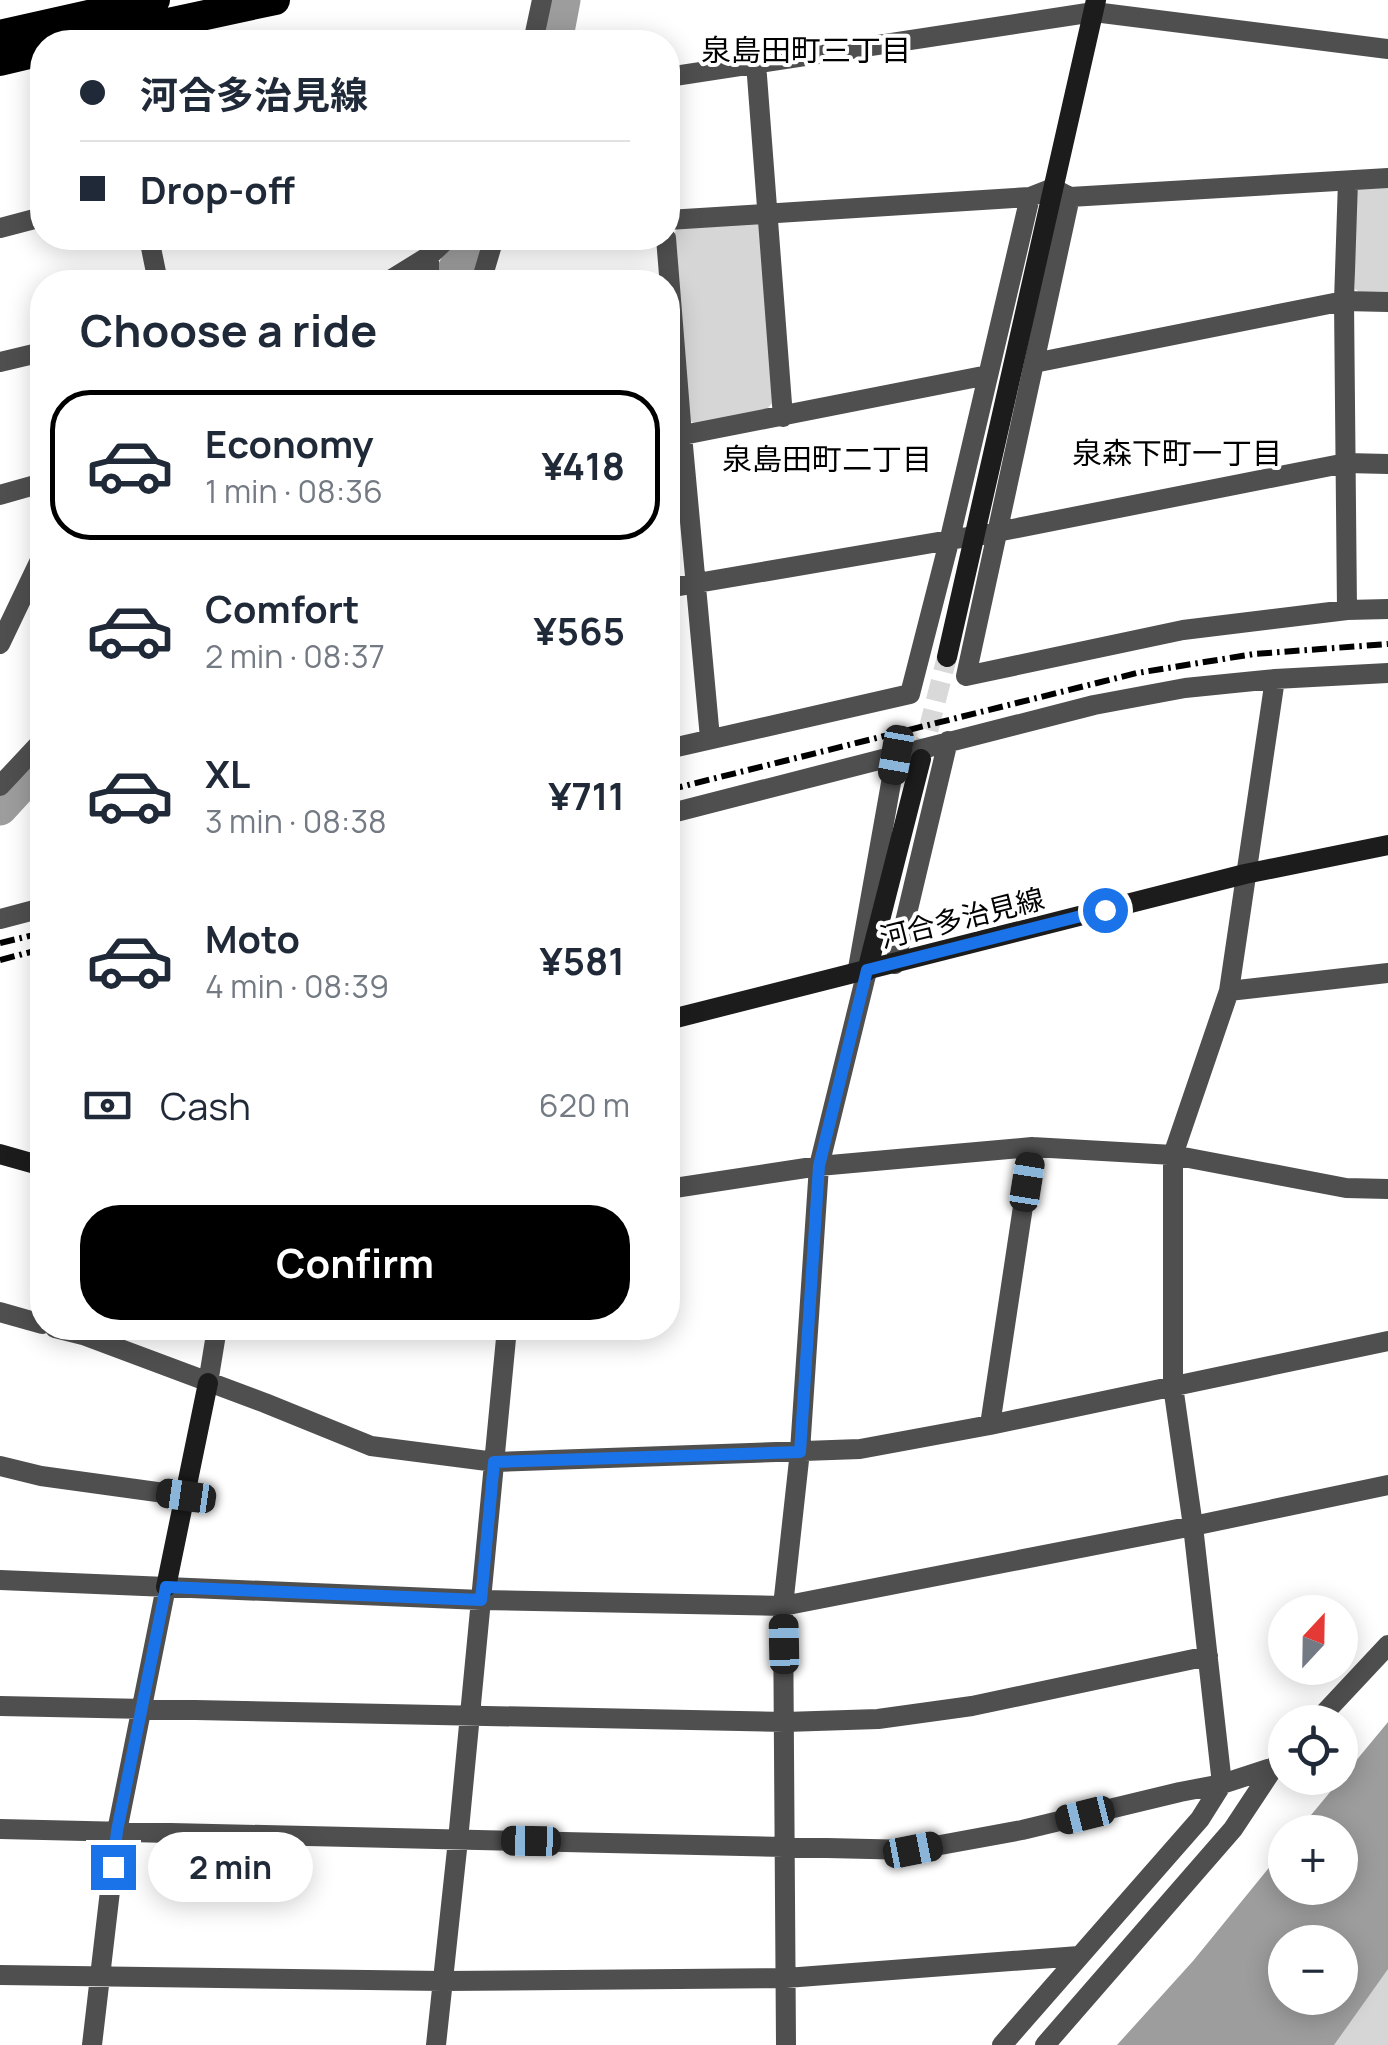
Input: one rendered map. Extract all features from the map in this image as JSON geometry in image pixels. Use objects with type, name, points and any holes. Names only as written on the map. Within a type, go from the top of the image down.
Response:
[{"type":"highway","points":[[98,27],[155,0]]},
{"type":"highway","points":[[61,30],[275,0]]},
{"type":"highway","points":[[0,35],[30,33]]},
{"type":"highway","points":[[0,61],[30,54]]},
{"type":"street","points":[[536,30],[542,0]]},
{"type":"street","points":[[1095,6],[1034,363],[966,676],[1183,630],[1347,610],[1388,609]]},
{"type":"street","points":[[680,75],[1095,6],[1388,49]]},
{"type":"street","points":[[756,63],[783,417]]},
{"type":"street","points":[[680,219],[1062,193],[1388,178]]},
{"type":"street","points":[[1347,610],[1344,301],[1348,181]]},
{"type":"street","points":[[946,657],[1062,193]]},
{"type":"street","points":[[680,747],[910,694],[1030,198]]},
{"type":"street","points":[[0,228],[30,220]]},
{"type":"street","points":[[406,270],[435,250]]},
{"type":"street","points":[[429,256],[429,270]]},
{"type":"street","points":[[1034,363],[1344,301],[1388,302]]},
{"type":"street","points":[[0,362],[30,355]]},
{"type":"street","points":[[680,436],[988,376]]},
{"type":"street","points":[[680,585],[997,532],[1346,464],[1388,464]]},
{"type":"street","points":[[680,477],[696,582],[710,738]]},
{"type":"street","points":[[0,495],[30,486]]},
{"type":"street","points":[[0,644],[30,581]]},
{"type":"street","points":[[680,811],[1094,704],[1185,688],[1388,673]]},
{"type":"street","points":[[1002,2045],[1200,1819],[1222,1784],[1173,1386],[1173,1155],[1229,992],[1274,679]]},
{"type":"street","points":[[894,964],[948,741]]},
{"type":"street","points":[[0,786],[30,754]]},
{"type":"street","points":[[862,972],[896,755]]},
{"type":"street","points":[[786,2045],[783,1606],[800,1452],[819,1166],[862,972],[920,759]]},
{"type":"street","name":"河合多治見線","points":[[680,1017],[1245,874],[1388,845]]},
{"type":"street","points":[[0,919],[30,911]]},
{"type":"street","points":[[1229,992],[1388,973]]},
{"type":"street","points":[[990,1425],[1032,1148]]},
{"type":"street","points":[[680,1186],[819,1166],[1032,1148],[1173,1155],[1346,1188],[1388,1189]]},
{"type":"street","points":[[0,1154],[30,1163]]},
{"type":"street","points":[[0,1312],[30,1321]]},
{"type":"street","points":[[94,1340],[371,1446],[494,1462],[860,1449],[1388,1342]]},
{"type":"street","points":[[92,2045],[117,1831],[215,1340]]},
{"type":"street","points":[[436,2045],[506,1340]]},
{"type":"street","points":[[0,1466],[41,1476],[186,1496]]},
{"type":"street","points":[[0,1580],[481,1600],[783,1606],[1388,1485]]},
{"type":"street","points":[[1332,1705],[1388,1645]]},
{"type":"street","points":[[0,1706],[785,1722],[878,1719],[972,1706],[1208,1656]]},
{"type":"street","points":[[0,1828],[913,1850],[1022,1830],[1222,1784],[1268,1766]]},
{"type":"street","points":[[1044,2045],[1233,1829],[1268,1778]]},
{"type":"street","points":[[0,1975],[443,1981],[786,1978],[1079,1956]]},
{"type":"shaded area","points":[[1388,186],[1388,294],[1362,294],[1355,289],[1355,195],[1357,188]]},
{"type":"shaded area","points":[[755,221],[759,225],[774,401],[767,409],[694,424],[688,418],[680,270],[677,270],[675,250],[680,250],[680,229]]},
{"type":"shaded area","points":[[1388,1722],[1388,1969],[1358,2011],[1358,1925],[1268,1925],[1268,2015],[1355,2015],[1334,2045],[1117,2045],[1193,1961],[1268,1869],[1268,1905],[1358,1905],[1358,1815],[1311,1815],[1328,1795],[1358,1795],[1358,1758]]},
{"type":"shaded area","points":[[1388,1955],[1388,2045],[1324,2045],[1345,2015],[1358,2015],[1358,1997]]},
{"type":"waterway","points":[[557,30],[563,0]]},
{"type":"waterway","points":[[455,270],[465,250]]},
{"type":"waterway","points":[[0,808],[30,775]]},
{"type":"tunnel","points":[[921,759],[947,657]]},
{"type":"railway","points":[[680,787],[1137,673],[1254,654],[1388,644]]},
{"type":"railway","points":[[0,943],[30,936]]},
{"type":"railway","points":[[0,960],[30,952]]},
{"type":"district","name":"泉島田町三丁目","points":[[806,51]]},
{"type":"district","name":"泉森下町一丁目","points":[[1177,454]]},
{"type":"district","name":"泉島田町二丁目","points":[[827,460]]},
{"type":"route","points":[[113,1867],[166,1587],[481,1600],[494,1462],[800,1452],[819,1166],[867,970],[1105,910]]}]
